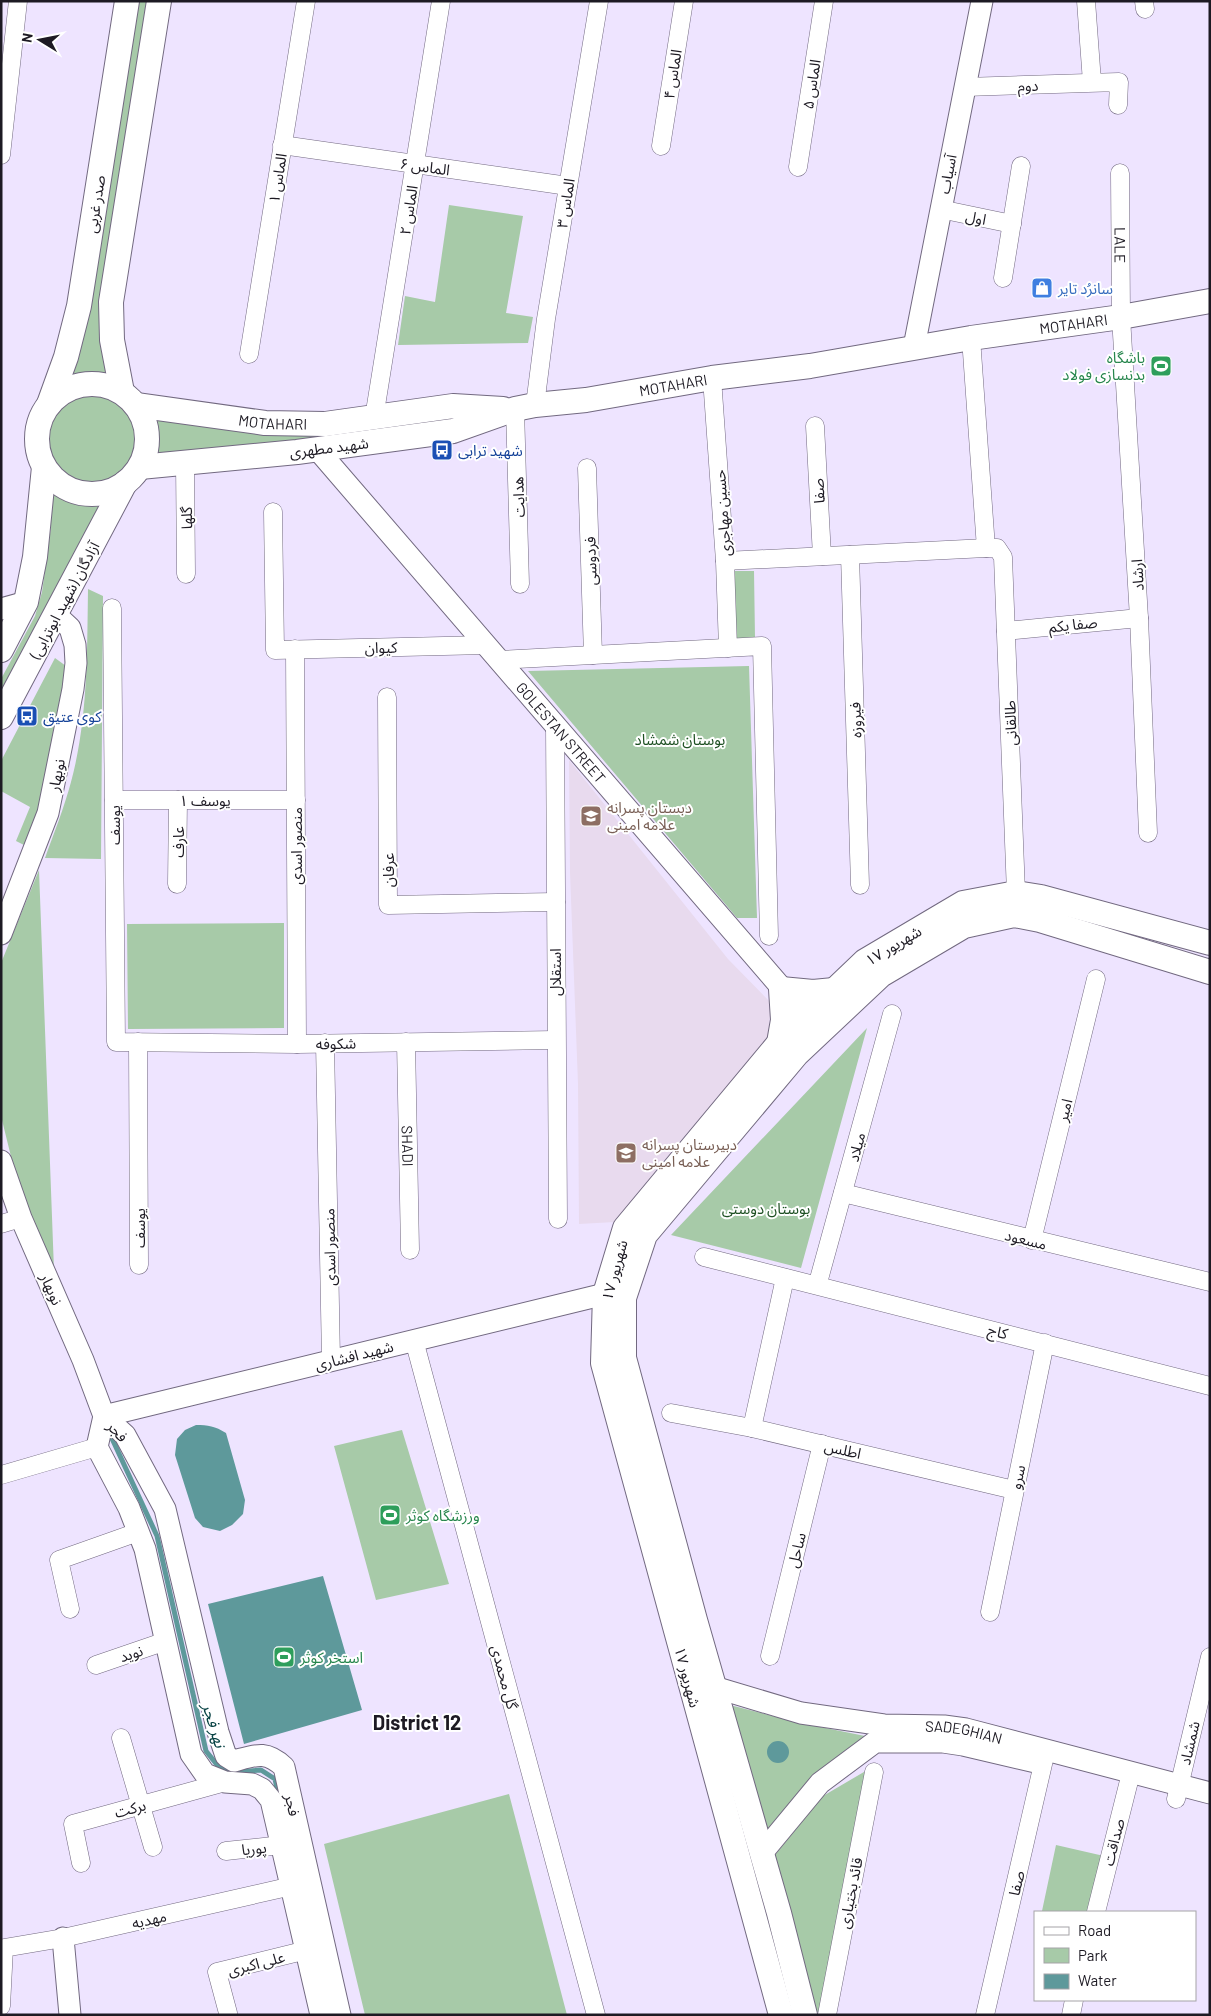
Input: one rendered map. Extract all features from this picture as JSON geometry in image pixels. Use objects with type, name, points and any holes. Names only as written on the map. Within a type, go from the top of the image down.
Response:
[{"type":"main road","name":"صدر غربی","points":[[49,404],[66,357],[79,306],[127,1]]},
{"type":"main road","name":"صدر غربی","points":[[129,399],[112,340],[111,302],[159,1]]},
{"type":"main road","name":"MOTAHARI","points":[[129,399],[231,420],[265,423],[325,424],[453,406],[525,407],[586,400],[712,378],[810,366],[914,347],[1210,302]]},
{"type":"main road","points":[[91,384],[107,386],[129,399],[143,420],[147,434],[146,449],[132,475],[108,492],[90,494],[72,491],[56,481],[44,467],[38,451],[37,435],[40,418],[49,404],[61,393],[75,386],[91,384]]},
{"type":"main road","name":"شهید مطهری","points":[[132,475],[185,461],[317,449],[453,431],[525,407]]},
{"type":"main road","points":[[1,650],[26,602],[35,556],[44,467]]},
{"type":"main road","name":"آزادگان (شهید ابوترابی)","points":[[1,717],[132,475]]},
{"type":"main road","name":"۱۷ شهریور","points":[[805,2015],[762,1853],[714,1687],[624,1358],[615,1296],[646,1235],[797,1054],[834,990],[865,961],[963,903],[1016,894],[1041,897],[1210,943]]},
{"type":"main road","name":"۱۷ شهریور","points":[[781,2015],[603,1364],[626,1228],[779,1043],[813,1024],[881,975],[964,926],[1014,915],[1040,920],[1210,972]]},
{"type":"main road","points":[[779,1043],[784,1020],[781,989],[813,992],[834,990]]},
{"type":"street","points":[[1,156],[7,48],[18,1]]},
{"type":"street","name":"الماس ۱","points":[[249,354],[306,1]]},
{"type":"street","name":"الماس ۲","points":[[374,418],[441,1]]},
{"type":"street","name":"الماس ۳","points":[[525,407],[546,319],[599,1]]},
{"type":"street","name":"الماس ۴","points":[[661,146],[684,1]]},
{"type":"street","name":"الماس ۵","points":[[798,167],[824,1]]},
{"type":"street","name":"آسیاب","points":[[914,347],[982,1]]},
{"type":"street","points":[[1086,1],[1092,82]]},
{"type":"street","name":"دوم","points":[[965,87],[1119,82],[1118,105]]},
{"type":"street","name":"الماس ۶","points":[[282,145],[568,186]]},
{"type":"street","points":[[1004,278],[1021,166]]},
{"type":"street","name":"LALE","points":[[1120,173],[1121,317]]},
{"type":"street","name":"اول","points":[[940,209],[1012,224]]},
{"type":"street","name":"ارشاد","points":[[1121,317],[1140,618],[1148,833]]},
{"type":"street","name":"طالقانی","points":[[972,338],[994,550],[1003,557],[1016,894]]},
{"type":"street","name":"حسین مهاجری","points":[[712,378],[725,561],[728,648]]},
{"type":"street","name":"هدایت","points":[[520,584],[525,407]]},
{"type":"street","name":"صفا","points":[[815,426],[822,556]]},
{"type":"street","name":"GOLESTAN STREET","points":[[317,449],[813,1024]]},
{"type":"street","name":"گلها","points":[[185,461],[186,574]]},
{"type":"street","name":"فردوسی","points":[[586,468],[592,654]]},
{"type":"street","name":"کیوان","points":[[273,512],[276,650],[592,654],[762,646],[769,936]]},
{"type":"street","points":[[725,561],[994,550]]},
{"type":"street","name":"فیروزه","points":[[850,555],[860,885]]},
{"type":"street","points":[[1,609],[26,602]]},
{"type":"street","name":"یوسف","points":[[112,608],[116,1042]]},
{"type":"street","name":"نوبهار","points":[[1,934],[48,813],[73,689],[76,663],[75,645],[70,628],[56,615]]},
{"type":"street","name":"صفا یکم","points":[[1006,631],[1140,618]]},
{"type":"street","name":"منصور اسدی","points":[[295,649],[297,1044]]},
{"type":"street","name":"عرفان","points":[[387,697],[388,905],[556,902]]},
{"type":"street","name":"استقلال","points":[[555,725],[555,1040],[558,1219]]},
{"type":"street","name":"یوسف ۱","points":[[114,800],[296,800]]},
{"type":"street","name":"عارف","points":[[177,884],[178,800]]},
{"type":"street","name":"امیر","points":[[1032,1240],[1096,980]]},
{"type":"street","name":"میلاد","points":[[819,1279],[892,1014]]},
{"type":"street","name":"شکوفه","points":[[116,1042],[297,1044],[555,1040]]},
{"type":"street","name":"یوسف","points":[[138,1042],[139,1265]]},
{"type":"street","name":"SHADI","points":[[406,1042],[410,1250]]},
{"type":"street","name":"منصور اسدی","points":[[325,1043],[331,1360]]},
{"type":"street","name":"نوبهار","points":[[1,1161],[11,1221],[83,1360],[104,1416]]},
{"type":"street","name":"مسعود","points":[[843,1194],[1210,1282]]},
{"type":"street","name":"کاج","points":[[704,1257],[1210,1386]]},
{"type":"street","points":[[752,1428],[785,1278]]},
{"type":"street","name":"شهید افشاری","points":[[104,1416],[414,1340],[615,1296]]},
{"type":"street","name":"گل محمدی","points":[[414,1340],[596,2015]]},
{"type":"street","name":"سرو","points":[[990,1612],[1045,1343]]},
{"type":"street","name":"اطلس","points":[[671,1413],[752,1428],[1014,1490]]},
{"type":"street","name":"فجر","points":[[321,2015],[272,1800],[262,1789],[252,1784],[225,1782],[205,1774],[191,1754],[145,1549],[129,1508],[97,1447],[104,1416],[125,1435],[165,1509],[218,1732],[226,1756],[234,1761],[258,1754],[274,1758],[284,1767],[340,2015]]},
{"type":"street","name":"ساحل","points":[[770,1656],[822,1444]]},
{"type":"street","points":[[1,1475],[97,1447]]},
{"type":"street","points":[[70,1608],[59,1560],[138,1532]]},
{"type":"street","name":"نوید","points":[[96,1666],[166,1641]]},
{"type":"street","name":"شمشاد","points":[[1178,1792],[1210,1657]]},
{"type":"street","name":"SADEGHIAN","points":[[714,1687],[801,1713],[884,1725],[944,1726],[966,1729],[1045,1757],[1178,1792],[1210,1808]]},
{"type":"street","points":[[121,1738],[153,1847]]},
{"type":"street","name":"SADEGHIAN","points":[[762,1853],[820,1783],[875,1742],[943,1742],[1045,1757]]},
{"type":"street","name":"صفا","points":[[985,2015],[1045,1757]]},
{"type":"street","name":"قائد بختیاری","points":[[827,2015],[874,1772]]},
{"type":"street","name":"صداقت","points":[[1096,1911],[1129,1779]]},
{"type":"street","name":"برکت","points":[[81,1864],[73,1824],[225,1782]]},
{"type":"street","name":"SADEGHIAN","points":[[1178,1792],[1210,1793]]},
{"type":"street","name":"پوریا","points":[[226,1851],[282,1845]]},
{"type":"street","name":"مهدیه","points":[[1,2006],[4,1948],[64,1938],[292,1886]]},
{"type":"street","points":[[64,1938],[70,2015]]},
{"type":"street","name":"علی اکبری","points":[[228,2013],[217,1972],[307,1950]]},
{"type":"street","points":[[1071,2015],[1074,2001]]},
{"type":"shaded area","name":"دبیرستان پسرانه علامه امینی","points":[[569,760],[728,959],[771,1003],[768,1039],[615,1222],[579,1224],[578,1084],[570,872]]},
{"type":"green space","points":[[137,1],[148,1],[103,290],[101,314],[103,356],[111,378],[92,374],[63,382],[91,291],[112,175]]},
{"type":"green space","points":[[449,205],[523,216],[506,313],[533,317],[528,343],[398,345],[405,296],[435,302]]},
{"type":"green space","points":[[91,394],[109,398],[124,408],[134,423],[138,441],[134,459],[124,474],[109,484],[91,488],[73,484],[58,474],[48,459],[44,441],[48,423],[58,408],[73,398]]},
{"type":"green space","points":[[501,410],[421,427],[153,457],[158,436],[153,414]]},
{"type":"green space","points":[[51,488],[78,501],[92,502],[107,499],[1,700],[1,679],[35,616],[42,592],[51,527]]},
{"type":"green space","points":[[734,571],[754,571],[755,638],[735,638]]},
{"type":"green space","points":[[88,589],[103,596],[101,859],[45,858],[68,792],[81,734],[84,710]]},
{"type":"green space","points":[[55,658],[66,666],[65,689],[41,808],[24,845],[16,841],[30,807],[1,791],[1,761]]},
{"type":"green space","name":"بوستان شمشاد","points":[[749,666],[757,918],[737,918],[528,671]]},
{"type":"green space","points":[[39,870],[54,1270],[19,1189],[1,1116],[1,963]]},
{"type":"green space","points":[[284,923],[284,1028],[128,1029],[127,924]]},
{"type":"green space","name":"بوستان دوستی","points":[[867,1028],[801,1268],[671,1235]]},
{"type":"green space","name":"ورزشگاه کوثر","points":[[402,1430],[449,1584],[376,1600],[334,1446]]},
{"type":"green space","points":[[730,1705],[796,1722],[865,1736],[814,1776],[766,1833]]},
{"type":"green space","points":[[869,1769],[822,2010],[813,2014],[774,1856],[823,1796]]},
{"type":"green space","points":[[509,1794],[567,2015],[365,2015],[324,1844]]},
{"type":"green space","points":[[1056,1845],[1104,1856],[1091,1911],[1042,1911]]},
{"type":"water","points":[[196,1425],[211,1426],[226,1433],[245,1500],[243,1514],[232,1525],[220,1531],[203,1527],[195,1518],[175,1455],[177,1439],[185,1430]]},
{"type":"water","name":"استخر کوثر","points":[[323,1576],[362,1710],[244,1744],[208,1604]]},
{"type":"water","points":[[778,1741],[786,1744],[789,1752],[786,1760],[778,1763],[770,1760],[767,1752],[770,1744]]},
{"type":"waterway","name":"نهر فجر","points":[[109,1432],[157,1536],[206,1751],[218,1766],[237,1772],[261,1770],[275,1779],[279,1798]]},
{"type":"place","name":"سانرُد تایر","points":[[1042,288]]},
{"type":"place","name":"باشگاه بدنسازی فولاد","points":[[1161,366]]},
{"type":"place","name":"شهید ترابی","points":[[442,450]]},
{"type":"place","name":"کوی عتیق","points":[[27,716]]},
{"type":"place","name":"دبستان پسرانه علامه امینی","points":[[591,816]]},
{"type":"place","name":"دبیرستان پسرانه علامه امینی","points":[[626,1153]]},
{"type":"place","name":"ورزشگاه کوثر","points":[[390,1515]]},
{"type":"place","name":"استخر کوثر","points":[[284,1657]]},
{"type":"district","name":"District 12","points":[[417,1722]]}]
